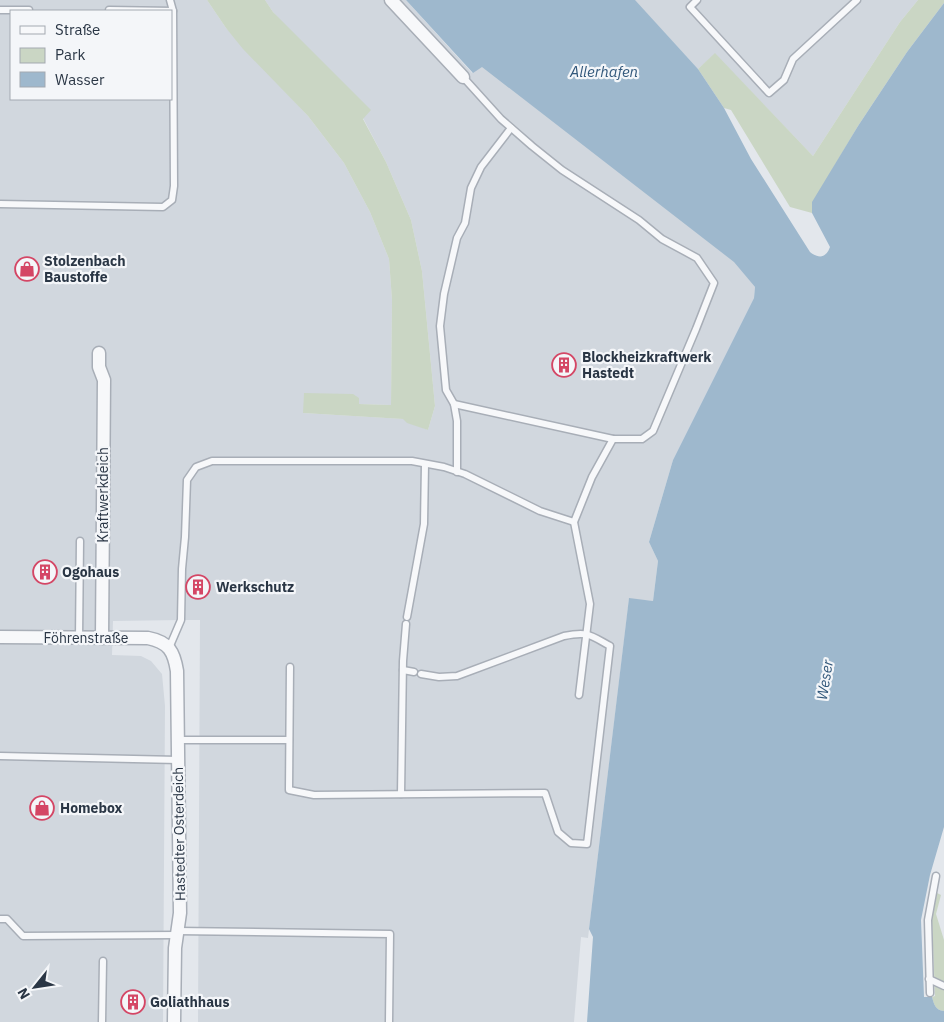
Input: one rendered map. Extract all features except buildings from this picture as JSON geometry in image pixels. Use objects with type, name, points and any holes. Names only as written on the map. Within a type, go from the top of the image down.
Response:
[{"type":"street","points":[[391,0],[463,77]]},
{"type":"street","name":"Kraftwerkdeich","points":[[99,353],[99,367],[104,380],[102,638]]},
{"type":"street","name":"Föhrenstraße","points":[[0,637],[148,638],[160,640],[169,648]]},
{"type":"street","name":"Hastedter Osterdeich","points":[[169,648],[175,658],[177,672],[178,740],[180,912],[175,948],[174,1022]]},
{"type":"lane","points":[[0,204],[163,208],[172,200],[174,186],[173,11],[170,0]]},
{"type":"lane","points":[[697,0],[690,7],[769,93],[784,80],[793,59],[858,0]]},
{"type":"lane","points":[[0,10],[29,10]]},
{"type":"lane","points":[[454,404],[614,439],[642,439],[653,431],[714,283],[696,258],[662,239],[639,220],[562,170],[501,119],[463,77]]},
{"type":"lane","points":[[456,472],[457,421],[454,404],[446,390],[440,326],[444,294],[457,238],[465,223],[471,188],[481,167],[511,128]]},
{"type":"lane","points":[[579,695],[590,604],[574,522],[592,477],[614,439]]},
{"type":"lane","points":[[169,648],[181,620],[187,480],[196,467],[212,461],[412,461],[456,472],[540,512],[574,522]]},
{"type":"lane","points":[[402,794],[403,670],[406,620],[424,524],[424,464]]},
{"type":"lane","points":[[79,638],[80,541]]},
{"type":"lane","points":[[290,668],[289,790],[314,795],[545,793],[558,832],[571,843],[587,844],[610,646],[586,633],[564,636],[457,676],[439,677],[403,670]]},
{"type":"lane","points":[[178,740],[289,740]]},
{"type":"lane","points":[[0,756],[178,760]]},
{"type":"lane","points":[[930,993],[928,920],[936,876]]},
{"type":"lane","points":[[0,919],[6,919],[23,936],[177,933],[390,934],[389,1022]]},
{"type":"lane","points":[[102,1022],[103,962]]},
{"type":"lane","points":[[929,979],[944,986]]},
{"type":"shaded area","points":[[0,0],[207,0],[226,28],[308,116],[344,163],[370,212],[389,259],[392,300],[391,405],[359,404],[303,413],[404,419],[428,430],[435,406],[422,271],[411,220],[386,162],[363,118],[273,12],[265,0],[406,0],[472,73],[482,66],[735,262],[755,287],[754,298],[673,460],[649,542],[658,561],[653,601],[629,599],[588,938],[581,937],[574,1022],[198,1022],[200,620],[113,621],[112,655],[141,656],[151,661],[162,674],[165,706],[163,1022],[0,1022]]},
{"type":"shaded area","points":[[634,0],[918,0],[900,22],[813,156],[715,54],[698,69]]},
{"type":"green space","points":[[207,0],[265,0],[273,12],[371,110],[363,119],[386,162],[411,220],[422,271],[435,406],[428,430],[407,423],[403,419],[303,413],[304,393],[353,394],[359,398],[359,404],[391,405],[392,300],[389,259],[370,212],[344,163],[308,116],[243,49]]},
{"type":"green space","points":[[918,0],[944,0],[944,3],[907,52],[858,126],[813,202],[812,213],[790,207],[731,110],[724,108],[698,69],[715,53],[813,156],[900,22]]},
{"type":"green space","points":[[937,893],[941,895],[936,914],[944,940],[944,1011],[937,1008],[932,997],[935,996],[932,920]]},
{"type":"water","points":[[406,0],[635,0],[698,69],[724,108],[751,159],[810,252],[816,256],[824,255],[830,247],[812,213],[812,202],[858,126],[907,52],[944,3],[944,827],[930,875],[921,920],[924,997],[932,997],[937,1008],[944,1011],[944,1022],[587,1022],[593,937],[589,929],[629,598],[653,601],[658,561],[649,542],[673,460],[754,298],[755,287],[734,262],[482,67],[473,73]]},
{"type":"place","name":"Stolzenbach Baustoffe","points":[[27,269]]},
{"type":"place","name":"Blockheizkraftwerk Hastedt","points":[[564,365]]},
{"type":"place","name":"Ogohaus","points":[[45,572]]},
{"type":"place","name":"Werkschutz","points":[[198,587]]},
{"type":"place","name":"Homebox","points":[[42,808]]},
{"type":"place","name":"Goliathhaus","points":[[133,1002]]},
{"type":"water label","name":"Allerhafen","points":[[604,72]]},
{"type":"water label","name":"Weser","points":[[825,680]]}]
